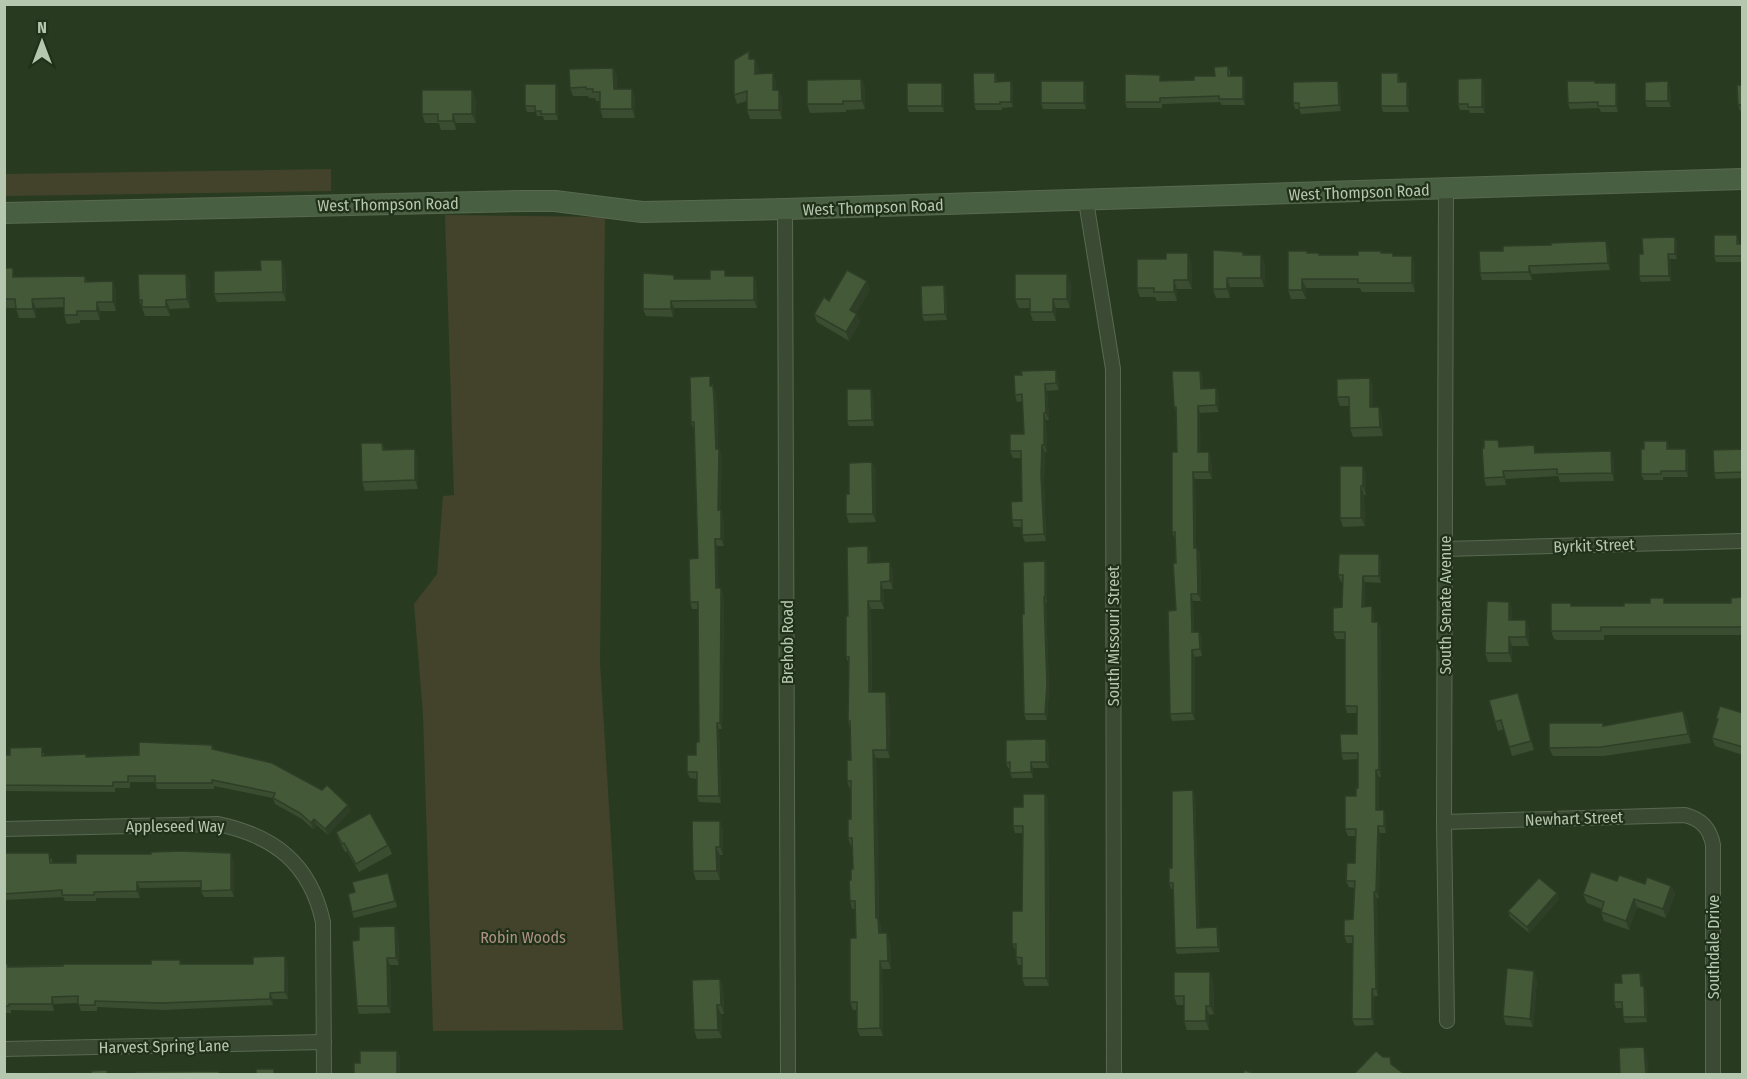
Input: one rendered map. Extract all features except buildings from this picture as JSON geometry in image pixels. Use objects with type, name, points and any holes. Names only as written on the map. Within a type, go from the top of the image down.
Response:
[{"type":"main road","name":"West Thompson Road","points":[[4,213],[523,201],[555,201],[642,212],[1086,201],[1743,179]]},
{"type":"street","name":"South Senate Avenue","points":[[1446,189],[1444,822],[1447,1020]]},
{"type":"street","name":"South Missouri Street","points":[[1086,201],[1113,369],[1114,1074]]},
{"type":"street","name":"Brehob Road","points":[[785,209],[788,1074]]},
{"type":"street","name":"Byrkit Street","points":[[1445,549],[1743,541]]},
{"type":"street","name":"Newhart Street","points":[[1444,822],[1685,815],[1702,822]]},
{"type":"street","name":"Southdale Drive","points":[[1702,822],[1710,834],[1713,845],[1713,1074]]},
{"type":"street","name":"Appleseed Way","points":[[4,829],[218,824],[249,832],[278,847],[303,872],[319,904],[324,936],[324,1074]]},
{"type":"street","name":"Harvest Spring Lane","points":[[4,1049],[324,1042]]},
{"type":"green space","points":[[331,169],[331,191],[5,196],[5,174]]},
{"type":"green space","name":"Robin Woods","points":[[445,215],[605,217],[600,663],[623,1030],[433,1031],[423,715],[414,604],[437,574],[443,496],[454,495]]}]
